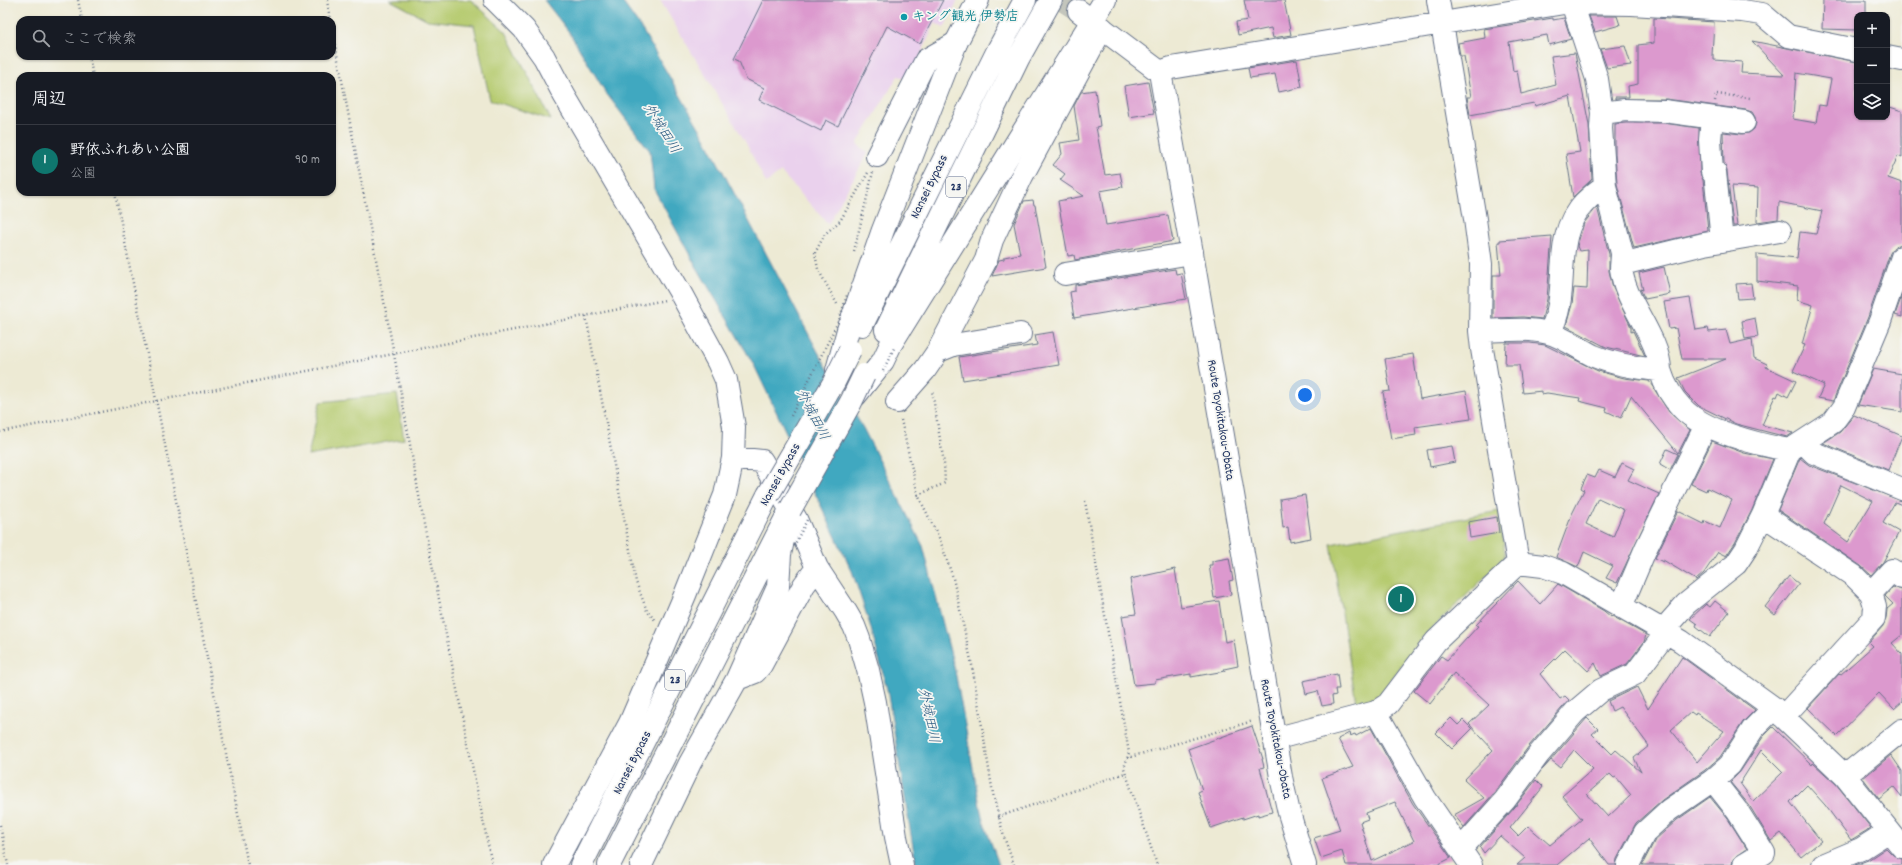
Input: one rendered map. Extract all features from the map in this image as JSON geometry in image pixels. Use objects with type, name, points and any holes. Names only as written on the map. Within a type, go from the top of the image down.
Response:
[{"type":"main road","points":[[495,0],[524,28],[544,57],[564,95],[680,292],[718,362],[726,380],[734,427],[733,458],[725,495],[668,635],[630,723],[554,865]]},
{"type":"main road","points":[[834,382],[848,330],[883,230],[956,43],[978,0]]},
{"type":"main road","name":"Nansei Bypass","points":[[581,865],[768,496],[834,382],[998,50],[1025,0]]},
{"type":"main road","name":"Nansei Bypass","points":[[609,865],[790,510],[851,402],[1018,59],[1051,0]]},
{"type":"main road","points":[[851,402],[883,361],[891,344],[1091,20],[1105,0]]},
{"type":"main road","points":[[1438,0],[1475,219],[1480,264],[1480,331],[1518,562]]},
{"type":"main road","points":[[1091,20],[1160,72],[1170,68],[1572,2],[1742,11],[1760,7],[1788,36],[1854,49]]},
{"type":"main road","points":[[1572,2],[1598,79],[1602,112],[1601,128],[1605,186],[1622,262],[1621,267],[1628,292],[1653,344],[1664,382],[1682,408],[1706,425],[1762,444],[1797,446],[1902,489]]},
{"type":"main road","points":[[897,402],[925,370],[938,351],[986,260],[992,240],[1091,20]]},
{"type":"main road","points":[[877,156],[926,60],[956,43]]},
{"type":"main road","points":[[1890,57],[1902,60]]},
{"type":"main road","name":"Route Toyokitakou-Obata","points":[[1160,72],[1274,739],[1289,813],[1305,865]]},
{"type":"main road","points":[[1602,112],[1625,110],[1664,111],[1744,122]]},
{"type":"main road","points":[[1712,118],[1710,158],[1712,172],[1715,172],[1722,241]]},
{"type":"main road","points":[[1549,333],[1555,320],[1560,296],[1566,233],[1577,210],[1596,191],[1605,186]]},
{"type":"main road","points":[[1622,262],[1626,263],[1722,241],[1780,231]]},
{"type":"main road","points":[[1065,274],[1192,253]]},
{"type":"main road","points":[[1376,712],[1425,798],[1466,857],[1539,754],[1575,712],[1601,690],[1635,674],[1666,633],[1670,622],[1686,604],[1736,564],[1746,550],[1797,446],[1832,422],[1844,407],[1880,321],[1902,257]]},
{"type":"main road","points":[[1480,331],[1534,330],[1549,333],[1593,355],[1622,366],[1660,370]]},
{"type":"main road","points":[[938,351],[953,345],[1020,334]]},
{"type":"main road","points":[[1621,607],[1646,548],[1706,425]]},
{"type":"main road","points":[[733,458],[762,461],[796,519],[817,568],[854,626],[868,670],[875,702],[896,837],[902,865]]},
{"type":"main road","points":[[641,865],[690,763],[737,679],[778,587],[780,554],[790,510]]},
{"type":"main road","points":[[1628,865],[1645,832],[1669,810],[1713,780],[1730,765],[1753,729],[1779,713],[1874,618],[1875,606],[1871,593],[1854,576],[1763,515]]},
{"type":"main road","points":[[1518,562],[1543,566],[1563,573],[1681,641],[1779,713],[1845,776],[1896,839],[1861,849],[1823,865]]},
{"type":"main road","points":[[1274,739],[1376,712],[1388,704],[1436,641],[1518,562]]},
{"type":"main road","points":[[737,679],[755,672],[761,665],[804,585],[817,568]]},
{"type":"main road","points":[[1871,593],[1892,570],[1902,578]]},
{"type":"main road","points":[[1845,776],[1902,730]]},
{"type":"main road","points":[[1713,780],[1738,812],[1764,852],[1744,865]]},
{"type":"path","points":[[78,0],[81,16]]},
{"type":"path","points":[[327,0],[329,16]]},
{"type":"path","points":[[336,49],[394,354],[424,524],[492,865]]},
{"type":"path","points":[[90,60],[92,72]]},
{"type":"path","points":[[854,252],[877,156]]},
{"type":"path","points":[[837,304],[818,268],[815,253],[825,234],[840,221],[877,156]]},
{"type":"path","points":[[116,196],[248,865]]},
{"type":"path","points":[[787,423],[840,318],[848,288]]},
{"type":"path","points":[[0,432],[667,300],[680,292]]},
{"type":"path","points":[[586,316],[636,582],[647,612],[668,635]]},
{"type":"path","points":[[918,495],[945,483],[944,463],[929,376],[925,370]]},
{"type":"path","points":[[897,402],[918,495],[940,540],[953,578],[961,611],[998,817],[1014,865]]},
{"type":"path","points":[[1085,501],[1129,753],[1124,768],[1157,865]]},
{"type":"path","points":[[1127,758],[1270,716]]},
{"type":"path","points":[[998,817],[1125,773]]},
{"type":"path","points":[[0,825],[8,865]]},
{"type":"shaded area","points":[[660,0],[958,0],[944,28],[935,23],[910,79],[898,76],[857,144],[868,153],[828,224],[781,172],[766,183],[746,143]]},
{"type":"green space","points":[[390,0],[471,0],[506,32],[551,120],[490,100],[474,25],[428,20]]},
{"type":"green space","points":[[397,394],[404,439],[308,456],[320,402]]},
{"type":"green space","points":[[1499,511],[1505,553],[1503,560],[1422,638],[1380,695],[1357,709],[1331,544]]},
{"type":"water","name":"外城田川","points":[[544,0],[621,0],[641,28],[704,136],[818,352],[863,428],[923,546],[955,671],[982,817],[999,865],[916,865],[887,689],[870,625],[852,571],[754,365],[692,259],[654,189],[650,151],[606,93],[569,32]]},
{"type":"building","points":[[763,0],[943,0],[920,44],[887,26],[838,126],[826,120],[821,131],[759,100],[764,88],[746,79],[739,61],[734,59]]},
{"type":"building","points":[[1244,0],[1284,0],[1291,35],[1273,38],[1271,28],[1238,35],[1236,22],[1248,20]]},
{"type":"building","points":[[1823,0],[1866,0],[1866,12],[1854,12],[1854,30],[1822,29]]},
{"type":"building","points":[[1589,16],[1617,16],[1620,25],[1595,32]]},
{"type":"building","points":[[1553,18],[1553,20],[1564,18],[1571,39],[1549,45],[1547,35],[1509,42],[1513,71],[1517,70],[1521,94],[1556,85],[1551,56],[1575,53],[1589,125],[1592,179],[1573,197],[1566,154],[1580,152],[1570,96],[1535,106],[1534,103],[1470,115],[1467,97],[1471,97],[1464,56],[1460,56],[1458,43],[1485,38],[1484,29]]},
{"type":"building","points":[[1654,18],[1714,22],[1712,55],[1714,55],[1714,60],[1742,62],[1741,73],[1784,75],[1752,41],[1854,61],[1854,120],[1890,120],[1890,107],[1902,111],[1902,158],[1898,156],[1888,178],[1902,183],[1902,245],[1894,247],[1890,253],[1868,317],[1833,401],[1818,398],[1824,385],[1793,371],[1805,345],[1802,344],[1813,305],[1797,300],[1798,286],[1757,281],[1757,254],[1797,258],[1800,232],[1816,234],[1822,211],[1779,202],[1778,219],[1757,222],[1758,188],[1732,186],[1737,226],[1733,226],[1727,171],[1724,164],[1723,132],[1742,134],[1749,133],[1754,129],[1756,123],[1755,117],[1752,112],[1746,110],[1666,99],[1615,99],[1615,97],[1629,97],[1628,86],[1638,84],[1638,45],[1654,43]],"holes":[[[1796,73],[1831,79],[1826,106],[1819,105],[1816,123],[1793,119]]]},
{"type":"building","points":[[1625,46],[1631,65],[1607,68],[1600,49]]},
{"type":"building","points":[[1297,60],[1302,87],[1279,92],[1275,74],[1250,78],[1248,68]]},
{"type":"building","points":[[1148,82],[1154,113],[1129,117],[1124,86]]},
{"type":"building","points":[[1095,90],[1100,126],[1096,127],[1105,175],[1120,173],[1123,187],[1100,191],[1106,225],[1168,215],[1173,241],[1075,260],[1074,255],[1068,256],[1058,201],[1084,196],[1060,180],[1065,174],[1053,165],[1062,154],[1060,143],[1079,140],[1074,106],[1081,92]]},
{"type":"building","points":[[1663,123],[1699,128],[1700,173],[1703,180],[1708,231],[1634,248],[1617,184],[1615,154],[1615,124]]},
{"type":"building","points":[[1033,200],[1046,267],[992,276],[999,260],[1004,259],[1004,257],[1020,254],[1014,224],[1024,201]]},
{"type":"building","points":[[1597,207],[1609,254],[1609,271],[1613,288],[1631,327],[1631,332],[1633,331],[1645,356],[1606,347],[1566,326],[1572,304],[1574,288],[1587,289],[1588,250],[1579,251],[1577,246],[1584,223]]},
{"type":"building","points":[[1552,236],[1547,299],[1542,319],[1523,317],[1493,318],[1493,275],[1501,275],[1498,242],[1500,242],[1500,240]]},
{"type":"building","points":[[1664,267],[1670,294],[1645,299],[1640,289],[1643,290],[1639,273]]},
{"type":"building","points":[[1175,269],[1176,274],[1181,273],[1186,299],[1074,318],[1070,292],[1075,291],[1075,285]]},
{"type":"building","points":[[1751,283],[1753,298],[1738,299],[1736,284]]},
{"type":"building","points":[[1902,295],[1902,317],[1895,315]]},
{"type":"building","points":[[1690,298],[1696,330],[1708,328],[1709,332],[1726,330],[1730,344],[1752,339],[1754,358],[1767,364],[1766,367],[1796,381],[1788,397],[1779,392],[1777,397],[1775,396],[1762,425],[1793,433],[1787,437],[1736,424],[1699,406],[1685,392],[1678,378],[1726,359],[1682,359],[1676,328],[1669,329],[1664,302]]},
{"type":"building","points":[[1755,318],[1758,337],[1745,339],[1742,321]]},
{"type":"building","points":[[1053,332],[1059,365],[963,380],[959,357],[1037,345],[1035,335]]},
{"type":"building","points":[[1506,343],[1530,343],[1545,345],[1598,371],[1624,378],[1649,381],[1669,412],[1690,430],[1678,453],[1631,396],[1621,418],[1606,411],[1607,408],[1579,401],[1580,398],[1547,393],[1542,394],[1542,391],[1523,393],[1519,365],[1505,365]]},
{"type":"building","points":[[1413,354],[1420,399],[1466,391],[1471,419],[1415,427],[1416,435],[1391,439],[1383,392],[1390,391],[1385,359]]},
{"type":"building","points":[[1873,369],[1902,374],[1902,412],[1858,405]]},
{"type":"building","points":[[1854,415],[1902,436],[1888,470],[1823,443],[1840,432]]},
{"type":"building","points":[[1712,441],[1744,453],[1773,459],[1752,510],[1735,543],[1726,556],[1718,552],[1704,573],[1696,580],[1663,560],[1663,562],[1655,558],[1678,511],[1704,524],[1705,521],[1720,528],[1732,500],[1707,488],[1706,491],[1691,484]]},
{"type":"building","points":[[1452,446],[1455,462],[1430,467],[1427,450]]},
{"type":"building","points":[[1667,449],[1678,454],[1670,470],[1660,464]]},
{"type":"building","points":[[1800,458],[1809,465],[1902,501],[1902,505],[1895,502],[1883,523],[1899,532],[1883,562],[1871,575],[1861,566],[1778,510]],"holes":[[[1841,485],[1873,501],[1848,542],[1824,524]]]},
{"type":"building","points":[[1622,463],[1634,469],[1628,480],[1659,494],[1617,583],[1606,578],[1613,566],[1584,552],[1578,567],[1556,557],[1572,514],[1584,490],[1581,488],[1587,475],[1595,478],[1599,470],[1615,477]],"holes":[[[1598,498],[1624,510],[1613,537],[1586,524]]]},
{"type":"building","points":[[1305,495],[1311,538],[1290,542],[1288,527],[1283,528],[1280,499]]},
{"type":"building","points":[[1497,517],[1499,533],[1470,538],[1468,522]]},
{"type":"building","points":[[1229,558],[1233,580],[1229,581],[1231,595],[1214,598],[1209,565],[1212,565],[1212,561]]},
{"type":"building","points":[[1175,569],[1181,607],[1219,601],[1225,642],[1234,640],[1238,666],[1224,669],[1225,671],[1191,677],[1191,674],[1155,680],[1155,683],[1134,685],[1122,616],[1136,614],[1130,579]]},
{"type":"building","points":[[1789,576],[1799,584],[1775,615],[1765,607]]},
{"type":"building","points":[[1518,581],[1540,604],[1558,584],[1604,611],[1611,617],[1612,616],[1646,635],[1644,642],[1627,664],[1601,676],[1595,663],[1588,671],[1565,649],[1540,674],[1560,699],[1565,696],[1569,700],[1529,746],[1495,792],[1464,827],[1454,815],[1484,798],[1464,780],[1493,750],[1469,724],[1489,705],[1454,673],[1430,704],[1414,691],[1441,656],[1447,660],[1478,626],[1476,625]]},
{"type":"building","points":[[1893,587],[1902,590],[1902,635],[1892,643],[1902,654],[1902,702],[1894,709],[1879,693],[1837,736],[1808,708],[1839,674],[1840,675],[1873,646],[1869,642],[1883,626],[1886,619],[1887,609],[1893,604],[1885,596]]},
{"type":"building","points":[[1715,601],[1729,612],[1710,637],[1690,619],[1706,604],[1710,607]]},
{"type":"building","points":[[1682,657],[1755,710],[1743,722],[1720,757],[1705,770],[1662,800],[1636,823],[1617,859],[1616,865],[1609,865],[1589,838],[1557,865],[1517,865],[1525,858],[1500,836],[1484,853],[1480,847],[1536,780],[1543,787],[1510,828],[1518,836],[1528,826],[1550,845],[1582,819],[1562,796],[1593,769],[1574,750],[1560,767],[1551,760],[1542,770],[1587,718],[1598,729],[1592,734],[1612,754],[1616,750],[1641,772],[1634,758],[1649,746],[1620,707],[1612,711],[1608,701],[1637,687],[1648,709]],"holes":[[[1691,712],[1695,715],[1696,713],[1724,731],[1697,762],[1671,730]],[[1610,774],[1614,778],[1616,777],[1631,795],[1608,817],[1587,794]]]},
{"type":"building","points":[[1337,674],[1339,689],[1335,689],[1336,695],[1332,696],[1333,704],[1322,706],[1318,691],[1306,694],[1303,681]]},
{"type":"building","points":[[1451,718],[1458,725],[1463,720],[1472,729],[1452,749],[1436,733]]},
{"type":"building","points":[[1252,726],[1263,759],[1264,767],[1260,768],[1272,812],[1258,816],[1258,814],[1243,819],[1243,817],[1211,828],[1198,792],[1202,790],[1188,749]]},
{"type":"building","points":[[1773,727],[1812,765],[1813,763],[1836,784],[1871,828],[1851,840],[1825,805],[1807,785],[1790,802],[1821,841],[1801,857],[1781,833],[1771,841],[1749,805],[1730,782],[1740,772],[1763,737]],"holes":[[[1761,750],[1783,772],[1753,801],[1740,783]]]},
{"type":"building","points":[[1371,728],[1413,804],[1451,858],[1437,865],[1346,865],[1342,851],[1321,858],[1314,838],[1340,830],[1322,778],[1353,767],[1338,739],[1349,733],[1350,736],[1355,734],[1356,736]],"holes":[[[1395,802],[1414,841],[1372,861],[1360,822],[1368,819],[1366,813]]]},
{"type":"building","points":[[1891,755],[1902,771],[1902,797],[1894,787],[1879,799],[1863,778]]},
{"type":"building","points":[[1710,797],[1728,819],[1747,849],[1733,859],[1732,865],[1642,865],[1655,840],[1677,820]]},
{"type":"building","points":[[1886,848],[1893,855],[1902,859],[1902,865],[1855,865],[1868,860]]},
{"type":"tunnel","points":[[1062,0],[1079,11]]},
{"type":"place","name":"キング観光 伊勢店","points":[[904,17]]},
{"type":"place","name":"野依ふれあい公園","points":[[1401,599]]}]
